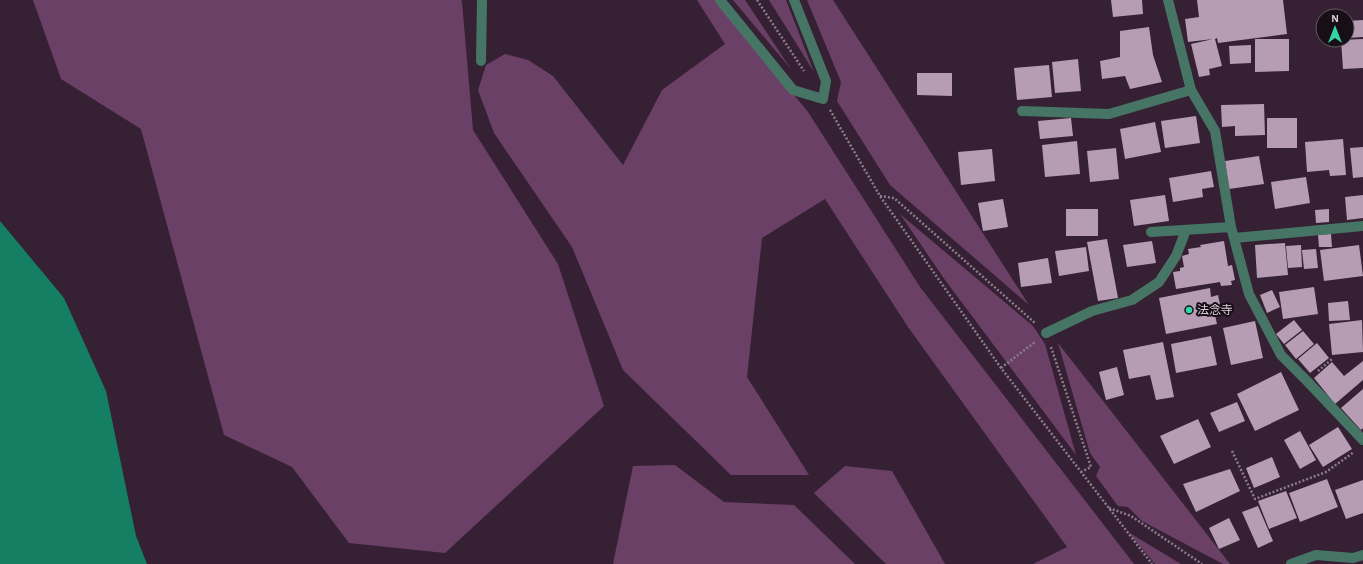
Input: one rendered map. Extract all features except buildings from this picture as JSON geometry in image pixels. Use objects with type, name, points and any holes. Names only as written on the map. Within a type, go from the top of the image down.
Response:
[{"type":"street","points":[[480,61],[482,0]]},
{"type":"street","points":[[720,0],[793,90],[823,99],[826,81],[794,0]]},
{"type":"street","points":[[1168,0],[1191,90],[1215,131],[1231,227],[1249,294],[1281,355],[1363,440]]},
{"type":"street","points":[[1022,111],[1109,114],[1191,90]]},
{"type":"street","points":[[1234,238],[1363,226]]},
{"type":"street","points":[[1151,232],[1231,227]]},
{"type":"street","points":[[1046,333],[1092,311],[1132,300],[1159,282],[1176,256],[1186,230]]},
{"type":"street","points":[[1291,564],[1316,555],[1353,558],[1363,555]]},
{"type":"path","points":[[757,0],[805,72]]},
{"type":"path","points":[[823,99],[880,196],[1001,368],[1152,564]]},
{"type":"path","points":[[880,196],[894,198],[1046,333],[1091,467],[1080,472]]},
{"type":"path","points":[[1001,368],[1046,333]]},
{"type":"path","points":[[1232,451],[1255,499],[1326,472],[1357,450]]},
{"type":"path","points":[[1109,508],[1131,516],[1202,564]]},
{"type":"shaded area","points":[[33,0],[461,0],[473,130],[558,264],[604,406],[445,553],[349,543],[292,467],[224,435],[141,129],[61,79]]},
{"type":"shaded area","points":[[697,0],[716,0],[808,112],[920,287],[1134,564],[1033,564],[1067,547],[908,327],[825,199],[762,238],[747,377],[809,475],[731,475],[623,370],[572,247],[494,133],[478,90],[486,65],[505,54],[528,60],[553,76],[623,165],[662,90],[725,44]]},
{"type":"shaded area","points":[[733,0],[745,0],[791,69]]},
{"type":"shaded area","points":[[769,0],[786,0],[814,72]]},
{"type":"shaded area","points":[[807,0],[833,0],[1029,305],[890,185],[837,101],[841,82]]},
{"type":"shaded area","points":[[900,214],[1033,326],[1045,344],[1076,455],[945,280]]},
{"type":"shaded area","points":[[0,221],[64,298],[106,391],[136,536],[147,564],[0,564]]},
{"type":"shaded area","points":[[1058,343],[1230,564],[1223,564],[1142,521],[1128,507],[1118,506],[1096,476],[1100,467],[1090,453]]},
{"type":"shaded area","points":[[675,465],[724,502],[794,505],[855,564],[613,564],[633,466]]},
{"type":"shaded area","points":[[845,466],[892,471],[945,564],[886,564],[814,493]]},
{"type":"shaded area","points":[[1128,532],[1181,564],[1155,564]]},
{"type":"place","name":"法念寺","points":[[1189,310]]}]
